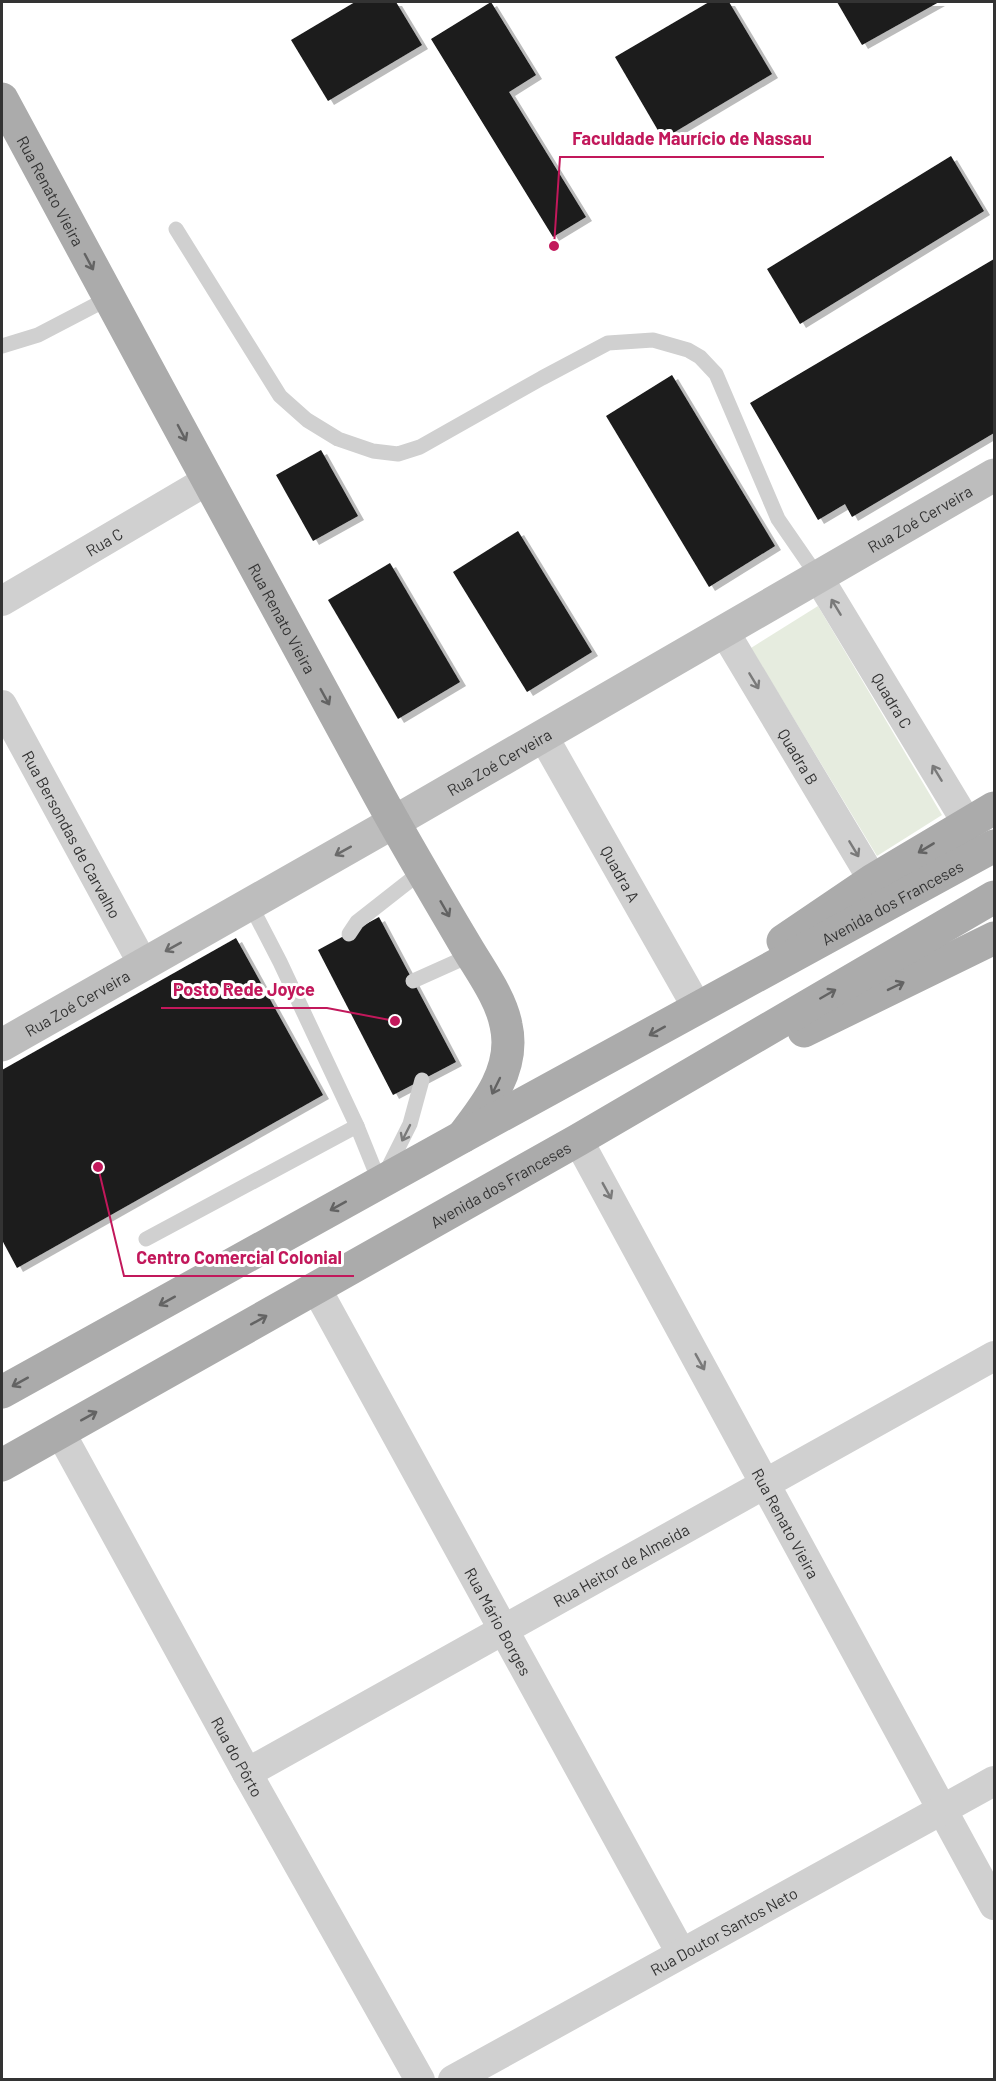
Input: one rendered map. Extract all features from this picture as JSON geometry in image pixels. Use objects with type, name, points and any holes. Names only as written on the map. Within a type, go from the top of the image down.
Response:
[{"type":"main road","name":"Rua Renato Vieira","points":[[2,99],[394,822],[492,990],[506,1023],[508,1052],[493,1094],[462,1137]]},
{"type":"main road","points":[[698,1009],[763,956],[873,880],[981,816]]},
{"type":"main road","name":"Avenida dos Franceses","points":[[2,1392],[994,846]]},
{"type":"main road","name":"Avenida dos Franceses","points":[[2,1465],[578,1140],[988,901]]},
{"type":"main road","points":[[578,1140],[994,938]]},
{"type":"street","name":"Rua Zoé Cerveira","points":[[2,1045],[394,822],[994,475]]},
{"type":"street","name":"Rua C","points":[[2,601],[208,480]]},
{"type":"street","name":"Quadra C","points":[[818,577],[981,816]]},
{"type":"street","name":"Quadra B","points":[[724,631],[873,880]]},
{"type":"street","name":"Rua Bersondas de Carvalho","points":[[2,705],[143,964]]},
{"type":"street","name":"Quadra A","points":[[543,736],[698,1009]]},
{"type":"street","name":"Rua Renato Vieira","points":[[578,1140],[994,1905]]},
{"type":"street","name":"Rua Mário Borges","points":[[316,1288],[681,1953]]},
{"type":"street","name":"Rua Heitor de Almeida","points":[[247,1773],[994,1356]]},
{"type":"street","name":"Rua do Pôrto","points":[[60,1432],[247,1773],[420,2079]]},
{"type":"street","name":"Rua Doutor Santos Neto","points":[[453,2079],[994,1781]]},
{"type":"lane","points":[[176,229],[280,396],[307,420],[338,439],[373,451],[398,454],[420,447],[608,343],[653,340],[688,350],[700,357],[716,374],[778,519],[818,577]]},
{"type":"lane","points":[[2,346],[38,334],[109,298]]},
{"type":"lane","points":[[349,934],[357,922],[422,871]]},
{"type":"lane","points":[[250,904],[280,962],[381,1182]]},
{"type":"lane","points":[[412,981],[471,955]]},
{"type":"lane","points":[[381,1182],[410,1124],[422,1080]]},
{"type":"lane","points":[[146,1239],[357,1126]]},
{"type":"shaded area","points":[[818,606],[942,815],[877,856],[751,648]]},
{"type":"building","points":[[355,2],[396,2],[422,45],[328,101],[291,40]]},
{"type":"building","points":[[491,2],[536,75],[509,92],[586,217],[553,237],[431,39]]},
{"type":"building","points":[[709,2],[729,2],[772,74],[663,139],[615,57]]},
{"type":"building","points":[[837,2],[939,2],[862,45]]},
{"type":"building","points":[[951,156],[984,211],[800,324],[767,269]]},
{"type":"building","points":[[994,259],[994,433],[852,517],[845,504],[818,520],[750,403]]},
{"type":"building","points":[[672,375],[775,546],[709,587],[606,416]]},
{"type":"building","points":[[321,450],[358,516],[313,541],[276,475]]},
{"type":"building","points":[[518,531],[592,652],[527,692],[453,572]]},
{"type":"building","points":[[390,563],[460,682],[398,719],[328,600]]},
{"type":"building","points":[[379,917],[456,1062],[393,1095],[318,950]]},
{"type":"building","points":[[236,938],[323,1095],[17,1268],[2,1240],[2,1070]]},
{"type":"place","name":"Faculdade Maurício de Nassau","points":[[554,246]]},
{"type":"place","name":"Posto Rede Joyce","points":[[395,1021]]},
{"type":"place","name":"Centro Comercial Colonial","points":[[98,1167]]}]
